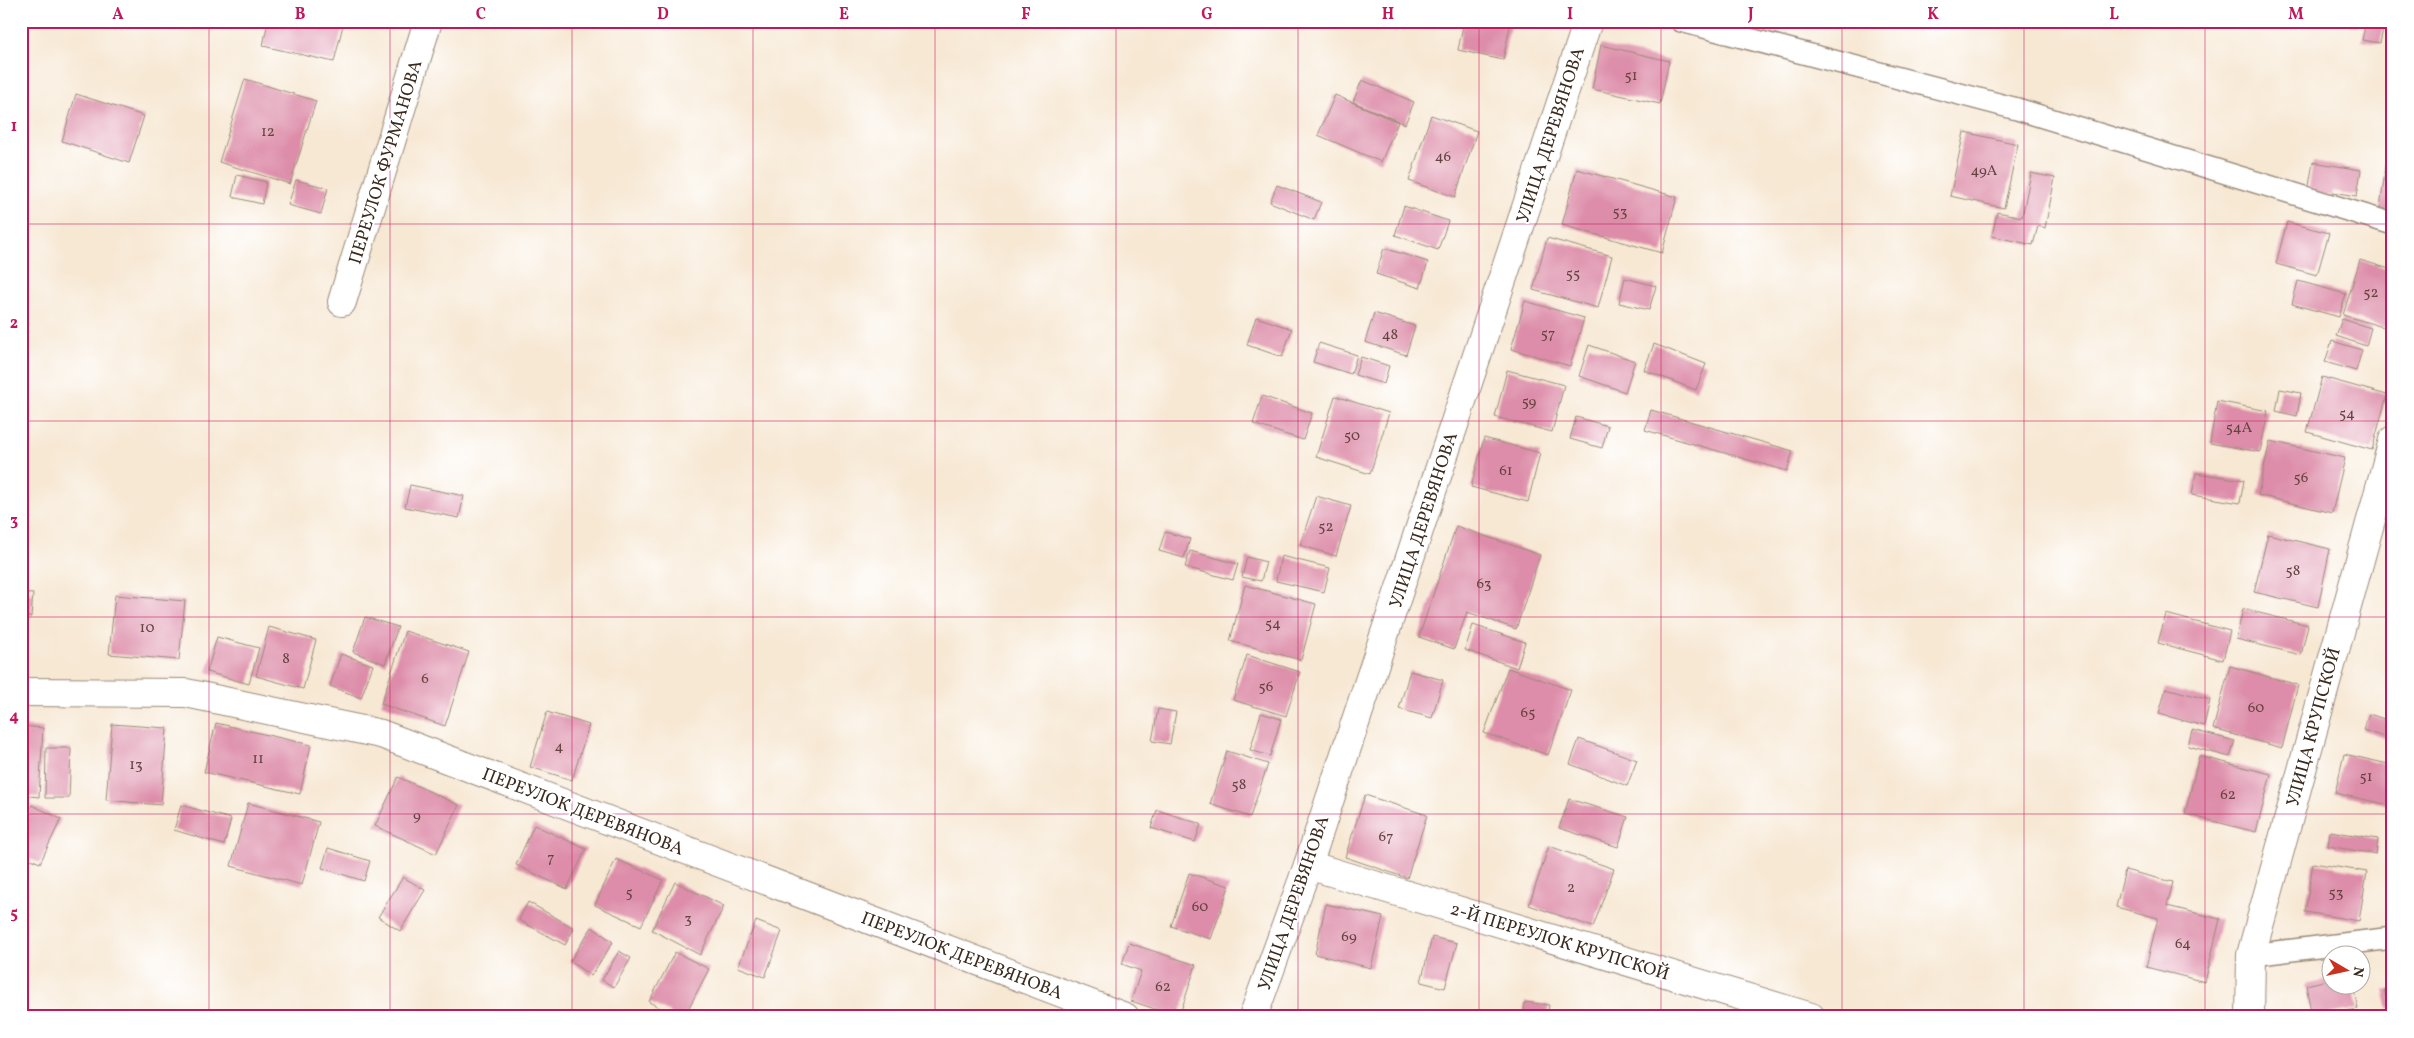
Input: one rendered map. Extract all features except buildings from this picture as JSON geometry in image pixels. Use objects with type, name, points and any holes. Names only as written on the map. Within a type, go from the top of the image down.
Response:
[{"type":"street","name":"ПЕРЕУЛОК ФУРМАНОВА","points":[[342,302],[428,21]]},
{"type":"street","name":"УЛИЦА ДЕРЕВЯНОВА","points":[[1253,1017],[1308,864],[1588,21]]},
{"type":"street","name":"УЛИЦА КРУПСКОЙ","points":[[2250,1017],[2251,955],[2393,440]]},
{"type":"street","name":"ПЕРЕУЛОК ДЕРЕВЯНОВА","points":[[21,692],[186,693],[381,734],[1125,1017]]},
{"type":"street","name":"2-Й ПЕРЕУЛОК КРУПСКОЙ","points":[[1308,864],[1811,1017]]},
{"type":"lane","points":[[1681,21],[2017,109],[2393,224]]},
{"type":"lane","points":[[2251,955],[2393,938]]}]
